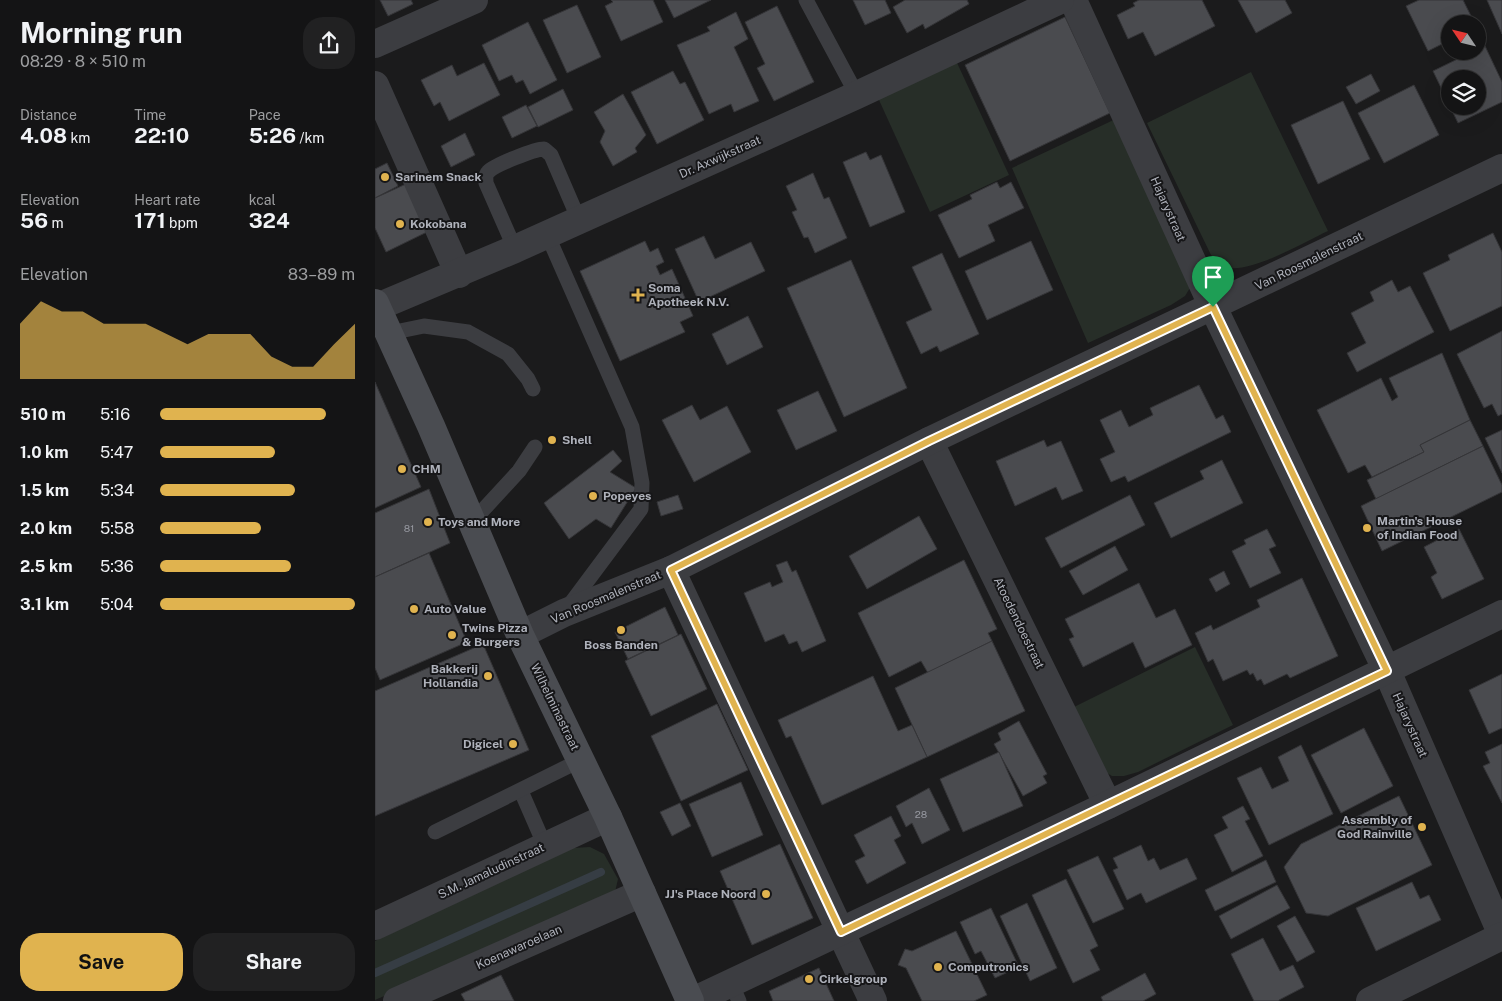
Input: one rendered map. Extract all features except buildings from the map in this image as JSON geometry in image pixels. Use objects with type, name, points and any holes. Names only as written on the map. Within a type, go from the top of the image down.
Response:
[{"type":"street","points":[[375,44],[474,0]]},
{"type":"street","name":"Dr. Axwijkstraat","points":[[376,305],[459,274],[857,95],[1060,0]]},
{"type":"street","name":"Hajarystraat","points":[[1073,0],[1213,307],[1387,671],[1502,936]]},
{"type":"street","points":[[375,84],[459,274]]},
{"type":"street","name":"Van Roosmalenstraat","points":[[520,635],[564,613],[671,570],[929,441],[1502,168]]},
{"type":"street","name":"Wilhelminastraat","points":[[376,305],[390,333],[520,635],[608,817],[691,1001]]},
{"type":"street","name":"Atoedendoestraat","points":[[929,441],[1108,806]]},
{"type":"street","points":[[671,570],[873,1001]]},
{"type":"street","points":[[691,1001],[735,992],[841,932],[1108,806],[1502,614]]},
{"type":"street","name":"S.M. Jamaludinstraat","points":[[375,926],[608,817]]},
{"type":"street","name":"Koenawaroelaan","points":[[397,1001],[641,893]]},
{"type":"street","points":[[1370,1001],[1502,936]]},
{"type":"lane","points":[[806,0],[857,95]]},
{"type":"lane","points":[[515,249],[486,183],[488,172],[495,166],[544,149],[551,156],[579,220]]},
{"type":"lane","points":[[547,234],[632,427],[643,495],[641,510],[564,613]]},
{"type":"lane","points":[[390,333],[425,326],[468,332],[508,354],[533,389]]},
{"type":"lane","points":[[472,522],[519,471],[535,447]]},
{"type":"lane","points":[[435,832],[581,760]]},
{"type":"lane","points":[[521,791],[545,846]]},
{"type":"shaded area","points":[[952,52],[1009,175],[930,212],[874,89]]},
{"type":"shaded area","points":[[1251,72],[1328,231],[1260,263],[1233,268],[1221,265],[1211,255],[1147,123]]},
{"type":"shaded area","points":[[1122,116],[1193,283],[1185,296],[1171,305],[1088,343],[1012,168]]},
{"type":"shaded area","points":[[1195,647],[1233,725],[1138,772],[1124,776],[1112,776],[1100,769],[1072,708]]},
{"type":"shaded area","points":[[590,847],[604,854],[618,879],[615,892],[578,911],[375,1000],[375,941],[573,848]]},
{"type":"waterway","points":[[375,973],[601,872]]},
{"type":"place","name":"Sarinem Snack","points":[[385,177]]},
{"type":"place","name":"Kokobana","points":[[400,224]]},
{"type":"place","name":"Soma Apotheek N.V.","points":[[638,295]]},
{"type":"place","name":"Shell","points":[[552,440]]},
{"type":"place","name":"CHM","points":[[402,469]]},
{"type":"place","name":"Popeyes","points":[[593,496]]},
{"type":"place","name":"Toys and More","points":[[428,522]]},
{"type":"place","name":"Martin's House of Indian Food","points":[[1367,528]]},
{"type":"place","name":"Auto Value","points":[[414,609]]},
{"type":"place","name":"Boss Banden","points":[[621,630]]},
{"type":"place","name":"Twins Pizza & Burgers","points":[[452,635]]},
{"type":"place","name":"Bakkerij Hollandia","points":[[488,676]]},
{"type":"place","name":"Digicel","points":[[513,744]]},
{"type":"place","name":"Assembly of God Rainville","points":[[1422,827]]},
{"type":"place","name":"JJ's Place Noord","points":[[766,894]]},
{"type":"place","name":"Computronics","points":[[938,967]]},
{"type":"place","name":"Cirkelgroup","points":[[809,979]]},
{"type":"route","points":[[1213,307],[1387,671],[841,932],[671,570],[929,441],[1213,307]]}]
